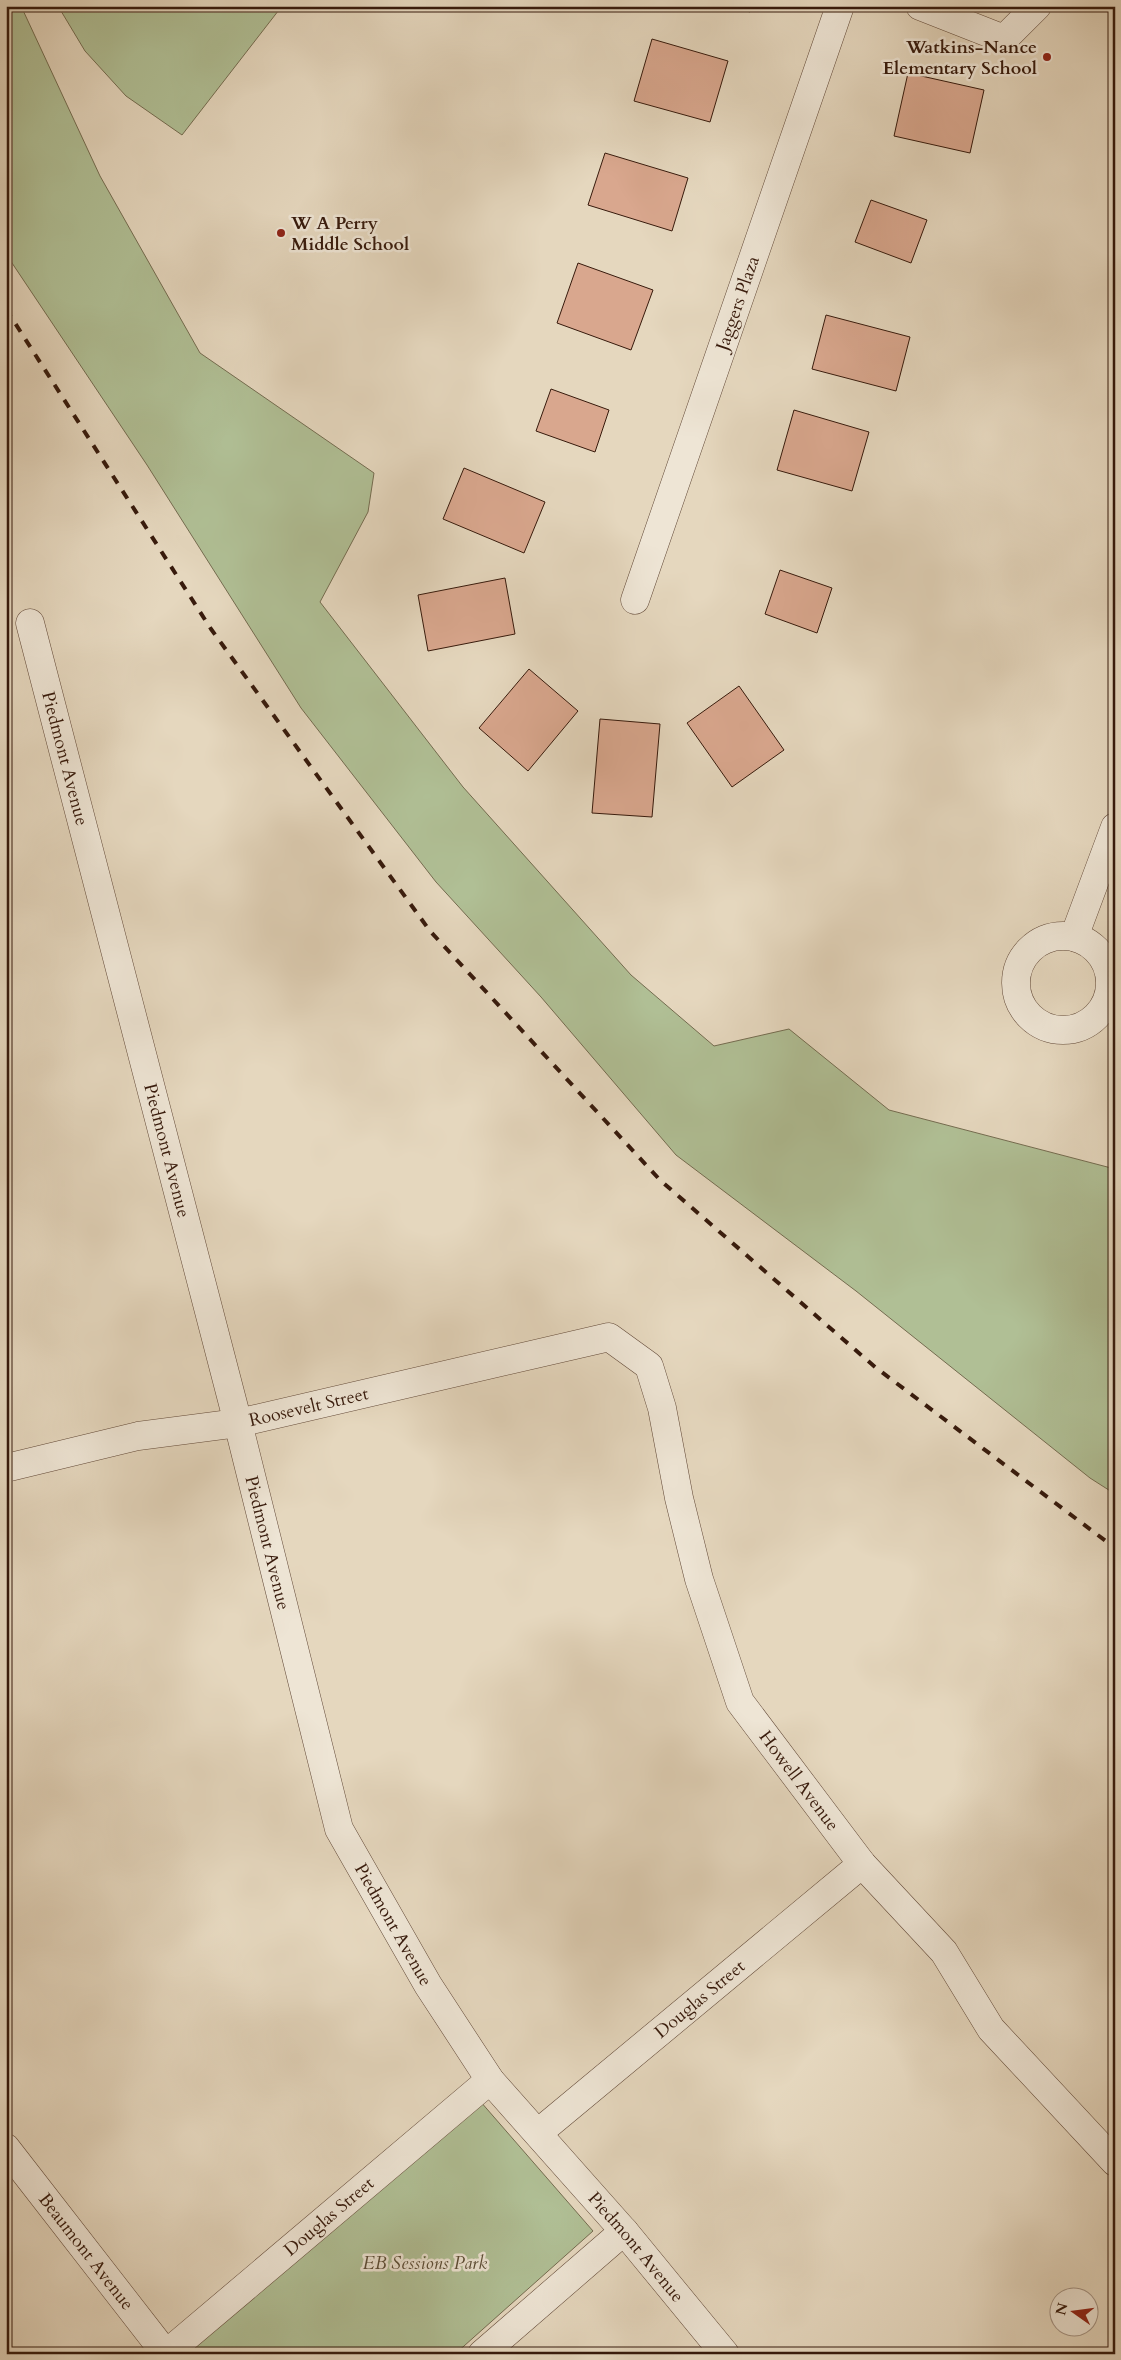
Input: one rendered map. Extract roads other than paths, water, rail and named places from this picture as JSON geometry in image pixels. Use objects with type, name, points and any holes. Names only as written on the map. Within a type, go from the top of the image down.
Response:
[{"type":"street","name":"Jaggers Plaza","points":[[635,600],[840,6]]},
{"type":"street","points":[[920,6],[956,13],[1004,39],[1037,6]]},
{"type":"street","name":"Piedmont Avenue","points":[[30,623],[238,1423],[339,1829],[428,1985],[490,2080],[624,2231],[725,2354]]},
{"type":"street","points":[[1074,937],[1115,827]]},
{"type":"street","name":"Roosevelt Street","points":[[6,1468],[138,1436],[238,1423],[609,1337]]},
{"type":"street","name":"Howell Avenue","points":[[609,1337],[649,1366],[662,1408],[679,1498],[699,1579],[740,1702],[862,1864],[944,1952],[991,2029],[1115,2162]]},
{"type":"street","name":"Douglas Street","points":[[538,2133],[862,1864]]},
{"type":"street","name":"Douglas Street","points":[[166,2354],[490,2080]]},
{"type":"street","name":"Beaumont Avenue","points":[[6,2148],[166,2354]]},
{"type":"street","points":[[482,2354],[624,2231]]},
{"type":"railway","points":[[6,309],[211,629],[430,931],[660,1180],[875,1367],[1115,1548]]},
{"type":"place","name":"Watkins-Nance Elementary School","points":[[1047,57]]},
{"type":"place","name":"W A Perry Middle School","points":[[281,233]]},
{"type":"park label","name":"EB Sessions Park","points":[[425,2263]]}]
